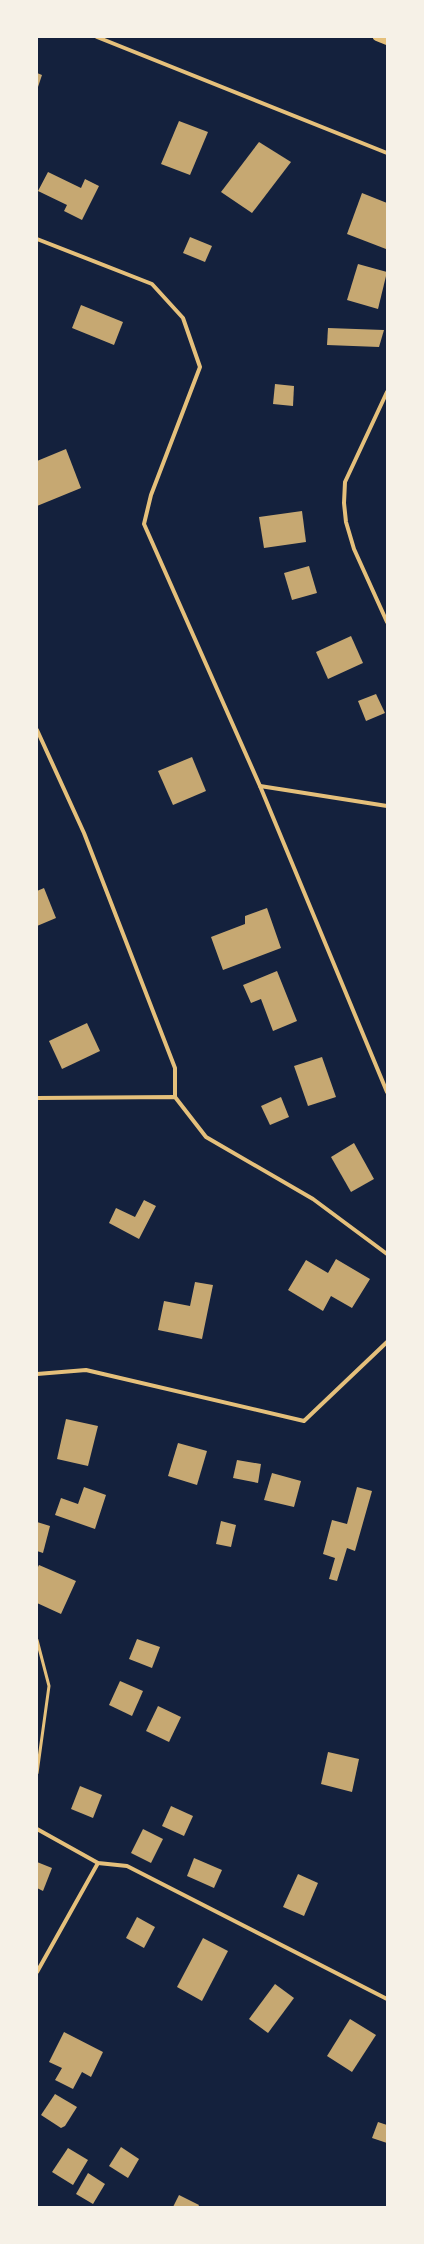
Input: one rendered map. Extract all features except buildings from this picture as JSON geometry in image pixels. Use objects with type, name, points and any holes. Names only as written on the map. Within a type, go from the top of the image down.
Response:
[{"type":"main road","points":[[377,37],[387,41]]},
{"type":"street","points":[[97,37],[387,153]]},
{"type":"street","points":[[37,239],[152,284],[183,318],[200,367],[151,494],[144,524],[260,786],[387,1092]]},
{"type":"street","points":[[387,392],[345,482],[344,502],[346,522],[354,549],[387,622]]},
{"type":"street","points":[[37,730],[84,833],[175,1068],[174,1097],[206,1137],[314,1199],[387,1254]]},
{"type":"street","points":[[260,786],[387,806]]},
{"type":"street","points":[[37,1098],[174,1097]]},
{"type":"street","points":[[37,1374],[86,1370],[304,1421],[387,1342]]},
{"type":"street","points":[[37,1829],[98,1863],[127,1866],[387,1999]]},
{"type":"street","points":[[37,1972],[98,1863]]},
{"type":"lane","points":[[37,1640],[49,1686],[37,1773]]}]
